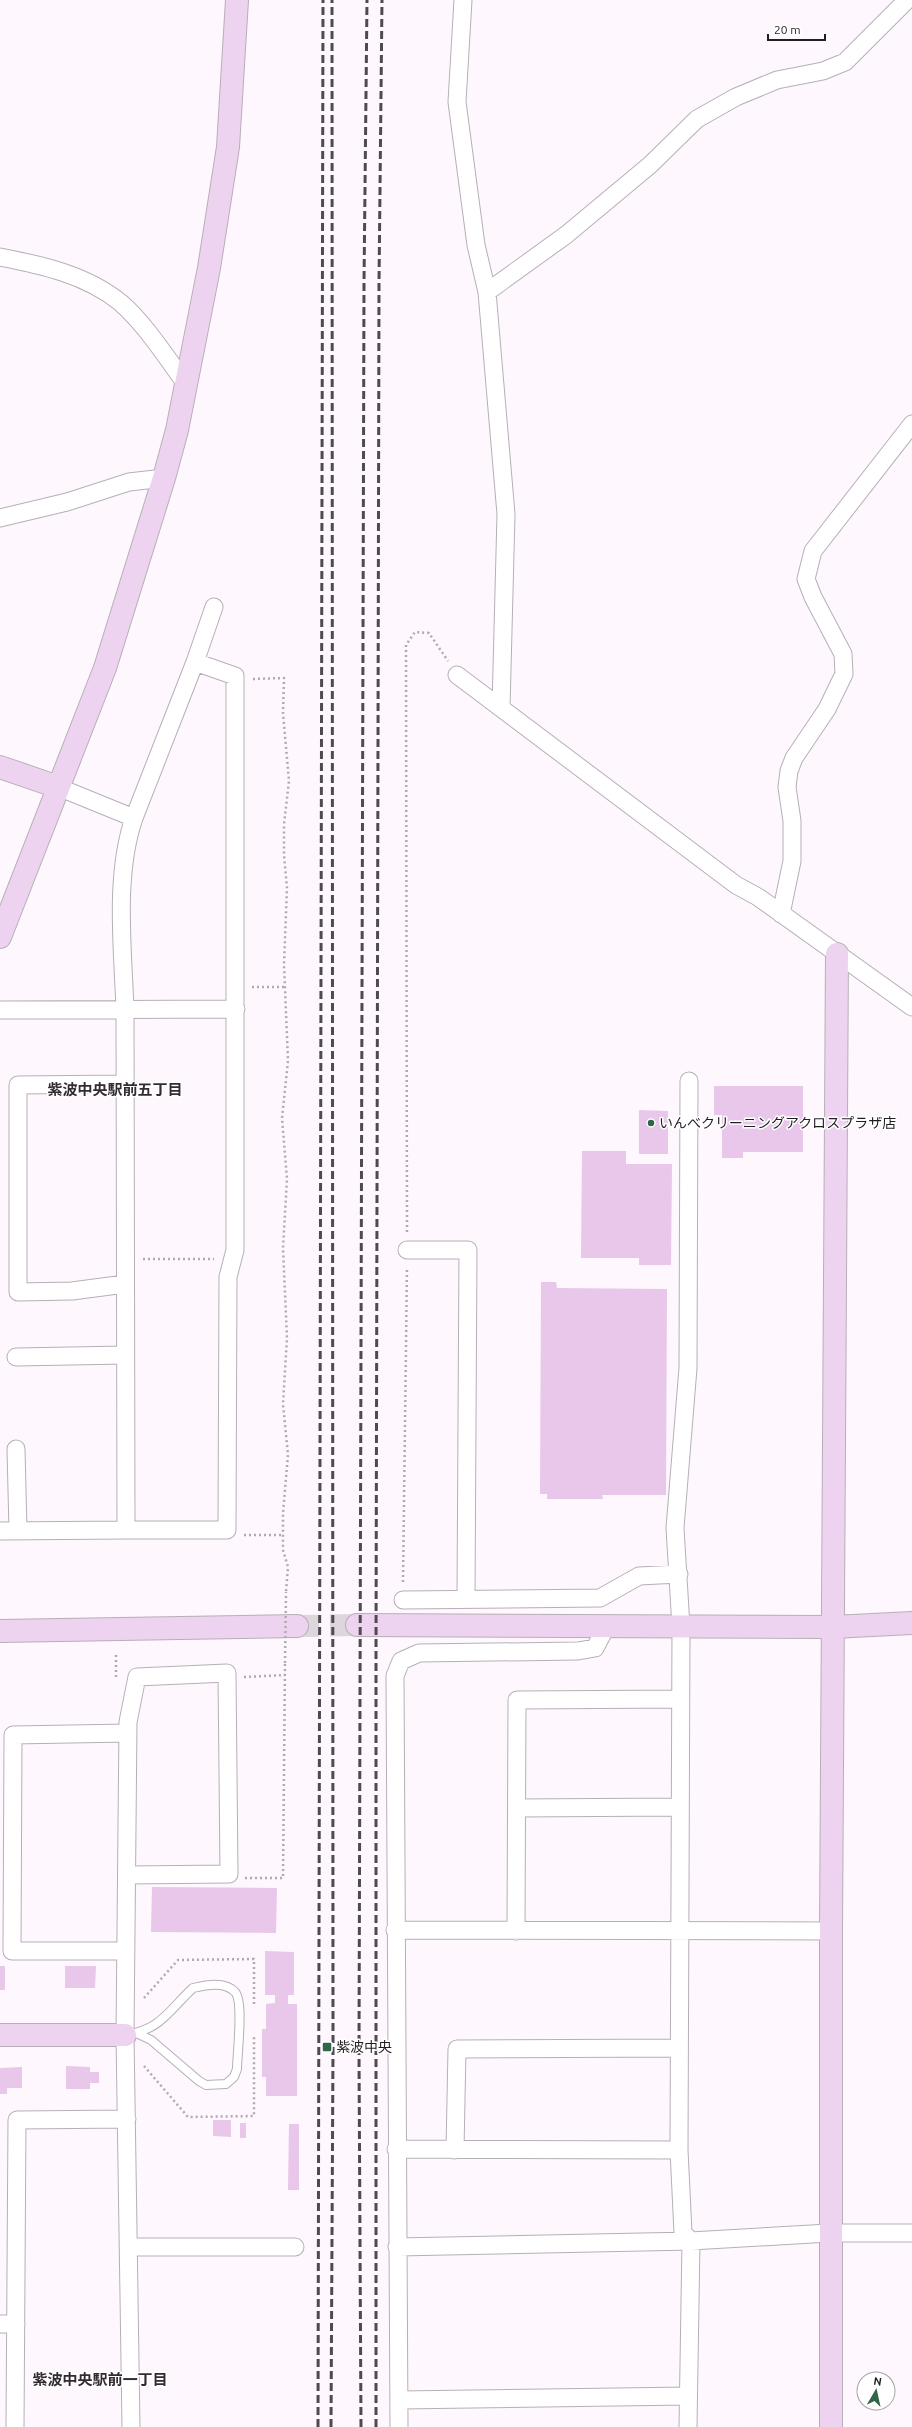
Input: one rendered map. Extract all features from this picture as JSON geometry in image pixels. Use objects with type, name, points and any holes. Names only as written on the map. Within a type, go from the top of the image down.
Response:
[{"type":"street","points":[[0,936],[105,668],[164,478],[186,384],[209,268],[228,147],[237,0]]},
{"type":"street","points":[[463,0],[457,102],[476,245],[487,292],[506,514],[501,708]]},
{"type":"street","points":[[487,292],[566,235],[650,165],[697,118],[736,97],[777,80],[823,71],[845,62],[907,0]]},
{"type":"street","points":[[1,258],[56,269],[102,290],[121,304],[144,329],[186,384]]},
{"type":"street","points":[[781,914],[792,861],[792,821],[787,787],[789,771],[794,758],[827,709],[844,674],[843,654],[813,597],[806,579],[813,551],[912,424]]},
{"type":"street","points":[[0,518],[67,502],[129,482],[164,478]]},
{"type":"street","points":[[126,1530],[125,1010],[122,930],[124,874],[128,844],[134,818],[195,662],[214,607]]},
{"type":"street","points":[[0,1531],[227,1530],[228,1277],[235,1250],[235,676],[195,662]]},
{"type":"street","points":[[457,675],[736,885],[781,914],[912,1007]]},
{"type":"street","points":[[0,767],[58,787],[134,818]]},
{"type":"street","points":[[831,2427],[831,1931],[837,954]]},
{"type":"street","points":[[0,1010],[236,1009]]},
{"type":"street","points":[[688,2427],[691,2241],[683,2233],[679,2150],[680,1627],[675,1528],[688,1368],[689,1081]]},
{"type":"street","points":[[125,1084],[18,1085],[18,1292],[72,1291],[125,1284]]},
{"type":"street","points":[[407,1250],[468,1250],[466,1599]]},
{"type":"street","points":[[16,1357],[125,1355]]},
{"type":"street","points":[[16,1449],[18,1531]]},
{"type":"street","points":[[403,1600],[600,1598],[639,1576],[678,1574]]},
{"type":"street","points":[[357,1625],[833,1627],[912,1623]]},
{"type":"street","points":[[0,1631],[297,1626]]},
{"type":"street","points":[[399,2427],[396,2149],[395,1676],[401,1661],[419,1653],[578,1652],[595,1648],[606,1627]]},
{"type":"street","points":[[127,1875],[229,1874],[227,1673],[137,1677],[128,1733],[126,1951],[131,2034],[127,2119],[130,2427]]},
{"type":"street","points":[[516,1931],[517,1700],[680,1699]]},
{"type":"street","points":[[126,1951],[12,1951],[13,1735],[128,1733]]},
{"type":"street","points":[[516,1808],[679,1807]]},
{"type":"street","points":[[395,1930],[831,1931]]},
{"type":"street","points":[[0,2035],[131,2034]]},
{"type":"street","points":[[455,2150],[457,2049],[679,2048]]},
{"type":"street","points":[[15,2427],[8,2324],[17,2120],[127,2119]]},
{"type":"street","points":[[396,2149],[679,2150]]},
{"type":"street","points":[[397,2247],[691,2241],[830,2233],[912,2233]]},
{"type":"street","points":[[129,2248],[295,2247]]},
{"type":"street","points":[[399,2400],[688,2396]]},
{"type":"lane","points":[[221,1985],[230,1988],[237,1993],[239,2004],[237,2069],[234,2077],[226,2084],[206,2085],[199,2081],[150,2040],[131,2034],[149,2030],[165,2017],[193,1988],[221,1985]]},
{"type":"path","points":[[403,1600],[407,1250],[406,645],[415,632],[428,634],[457,675]]},
{"type":"path","points":[[229,1874],[239,1878],[283,1878],[286,1592],[288,1567],[283,1550],[288,1455],[283,1404],[287,1338],[283,1248],[287,1185],[282,1118],[288,1061],[284,987],[287,888],[284,856],[284,824],[289,781],[283,713],[284,678],[235,680]]},
{"type":"path","points":[[236,987],[284,987]]},
{"type":"path","points":[[138,1259],[232,1260]]},
{"type":"path","points":[[227,1530],[238,1535],[283,1535]]},
{"type":"path","points":[[116,1653],[116,1677]]},
{"type":"path","points":[[227,1678],[285,1675]]},
{"type":"path","points":[[138,2004],[178,1960],[254,1959],[254,2006]]},
{"type":"path","points":[[141,2062],[188,2117],[254,2116],[254,2030]]},
{"type":"building","points":[[714,1086],[803,1086],[803,1152],[743,1152],[743,1158],[722,1158],[722,1115],[714,1115]]},
{"type":"building","points":[[639,1110],[668,1111],[668,1154],[639,1154]]},
{"type":"building","points":[[582,1151],[626,1151],[626,1164],[672,1164],[671,1265],[639,1265],[639,1258],[581,1258]]},
{"type":"building","points":[[541,1282],[556,1282],[557,1288],[667,1289],[666,1495],[602,1495],[603,1499],[547,1499],[547,1494],[540,1494]]},
{"type":"building","points":[[152,1887],[277,1888],[276,1933],[151,1932]]},
{"type":"building","points":[[265,1951],[294,1952],[294,1995],[288,1995],[288,2004],[297,2004],[297,2096],[266,2096],[266,2077],[262,2077],[262,2029],[266,2029],[266,2004],[275,2003],[275,1995],[265,1995]]},
{"type":"building","points":[[0,1966],[5,1966],[5,1990],[0,1990]]},
{"type":"building","points":[[65,1966],[96,1966],[95,1988],[65,1988]]},
{"type":"building","points":[[66,2066],[90,2067],[90,2072],[99,2072],[99,2083],[90,2083],[90,2089],[66,2089]]},
{"type":"building","points":[[22,2067],[22,2088],[7,2088],[7,2094],[0,2094],[0,2068]]},
{"type":"building","points":[[213,2120],[231,2120],[231,2137],[213,2136]]},
{"type":"building","points":[[240,2123],[246,2123],[246,2138],[240,2138]]},
{"type":"building","points":[[289,2124],[299,2124],[299,2190],[288,2190]]},
{"type":"tunnel","points":[[297,1626],[357,1625]]},
{"type":"railway","points":[[318,2427],[323,0]]},
{"type":"railway","points":[[331,2427],[333,2048],[332,0]]},
{"type":"railway","points":[[361,2427],[359,2053],[364,283],[367,0]]},
{"type":"railway","points":[[376,2427],[379,284],[382,0]]},
{"type":"place","name":"いんべクリーニングアクロスプラザ店","points":[[651,1123]]},
{"type":"place","name":"紫波中央","points":[[327,2047]]},
{"type":"district","name":"紫波中央駅前五丁目","points":[[115,1089]]},
{"type":"district","name":"紫波中央駅前一丁目","points":[[100,2379]]}]
